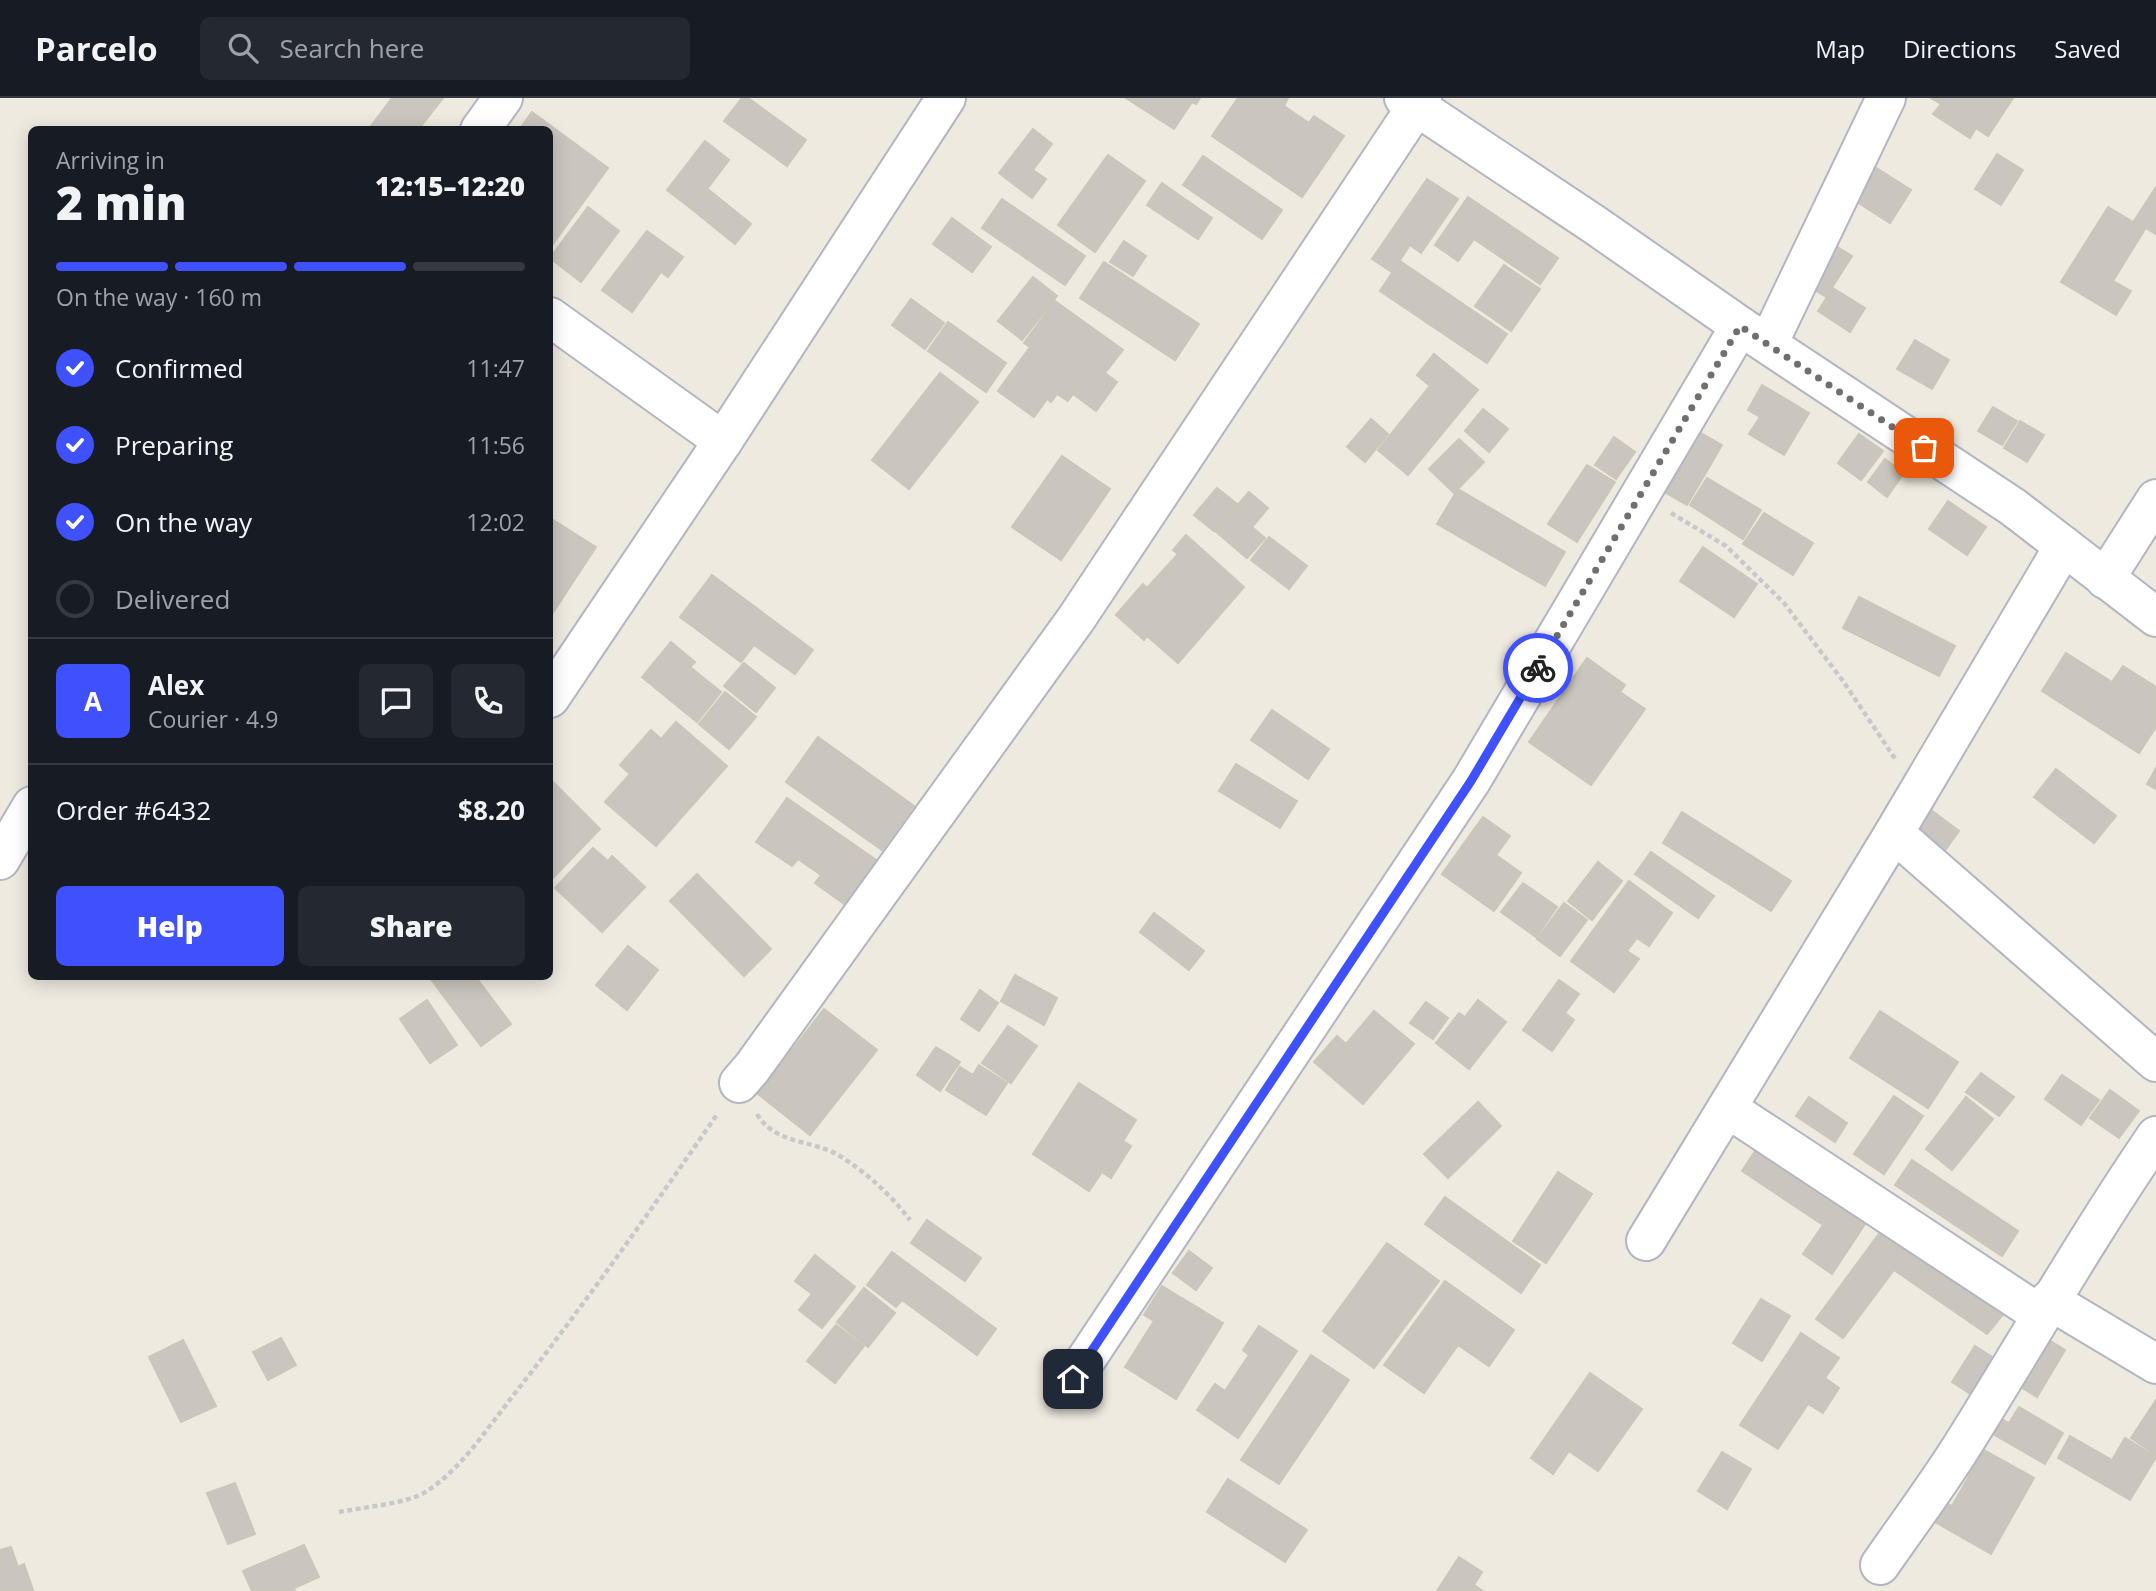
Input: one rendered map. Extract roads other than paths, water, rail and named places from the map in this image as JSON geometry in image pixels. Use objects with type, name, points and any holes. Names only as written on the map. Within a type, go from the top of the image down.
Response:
[{"type":"street","points":[[483,126],[503,98]]},
{"type":"street","points":[[553,694],[723,441],[946,98]]},
{"type":"street","points":[[1073,1379],[1471,781],[1640,495],[1754,335],[1886,98]]},
{"type":"street","points":[[739,1083],[1076,619],[1414,101],[1754,335],[2013,507],[2156,617]]},
{"type":"street","points":[[553,319],[723,441]]},
{"type":"street","points":[[2105,579],[2156,499]]},
{"type":"street","points":[[1646,1241],[1918,794],[2064,546]]},
{"type":"street","points":[[0,860],[28,813]]},
{"type":"street","points":[[1894,833],[2156,1062]]},
{"type":"street","points":[[1727,1108],[2045,1308],[2156,1364]]},
{"type":"street","points":[[1880,1566],[1966,1440],[2045,1308],[2156,1136]]}]
